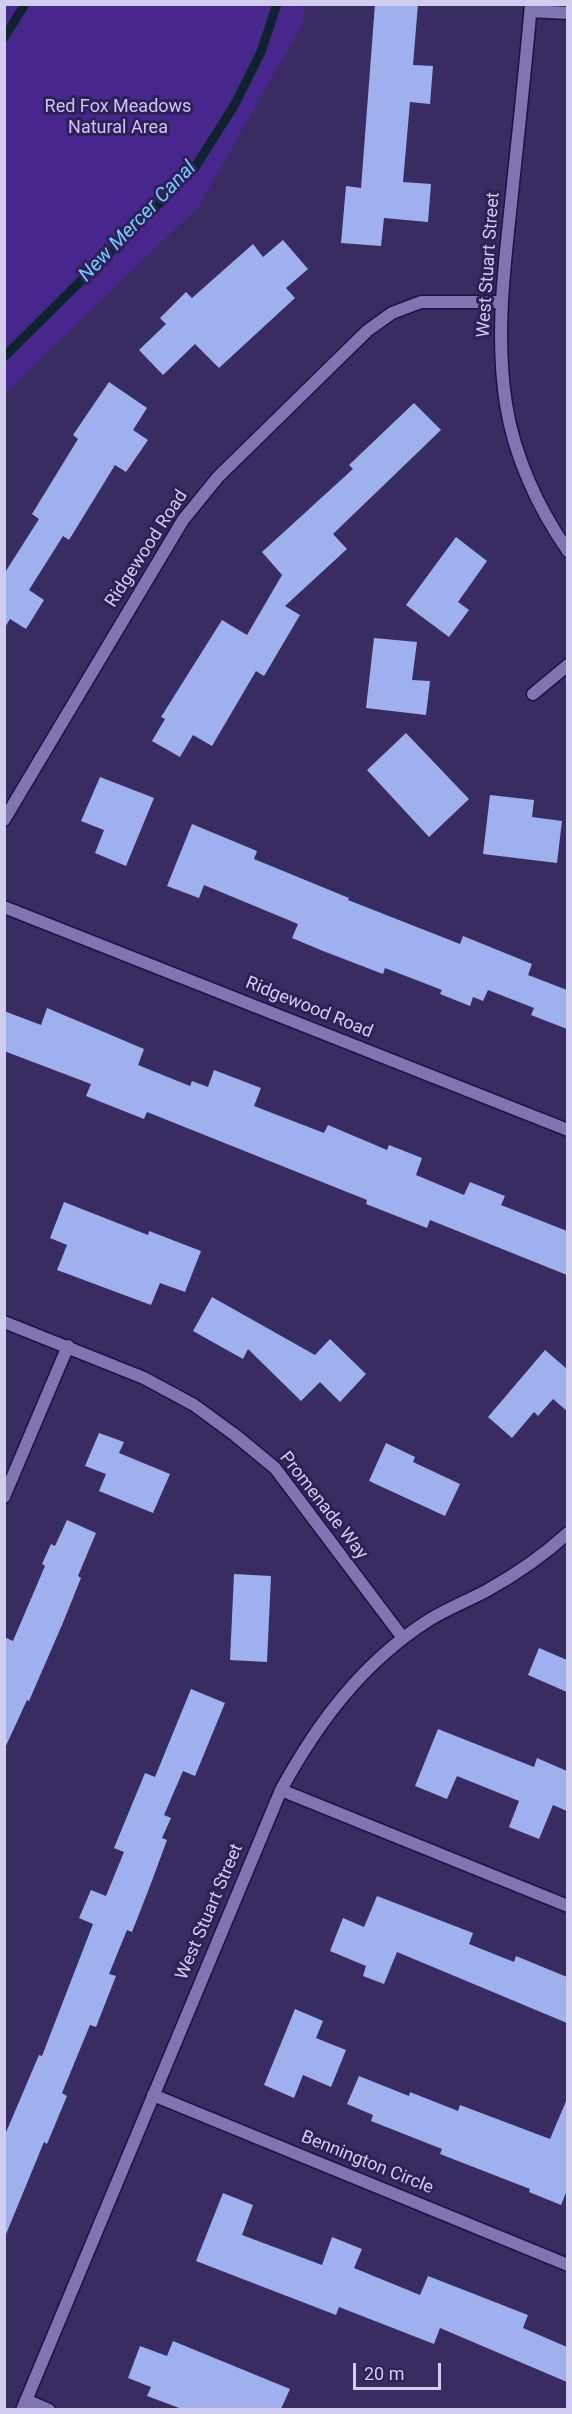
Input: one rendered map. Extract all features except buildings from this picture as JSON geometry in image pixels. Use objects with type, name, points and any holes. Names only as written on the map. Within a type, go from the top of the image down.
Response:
[{"type":"street","points":[[531,8],[567,13]]},
{"type":"street","name":"West Stuart Street","points":[[531,8],[501,302],[506,406],[534,494],[567,550]]},
{"type":"street","name":"Ridgewood Road","points":[[4,820],[178,530],[218,477],[367,331],[392,313],[421,302],[501,302]]},
{"type":"street","points":[[533,694],[567,665]]},
{"type":"street","name":"Ridgewood Road","points":[[4,907],[567,1130]]},
{"type":"street","name":"Promenade Way","points":[[4,1322],[144,1378],[194,1405],[275,1468],[403,1638]]},
{"type":"street","points":[[4,1497],[68,1346]]},
{"type":"street","name":"West Stuart Street","points":[[24,2405],[281,1790],[327,1714],[369,1667],[403,1638],[431,1618],[488,1590],[566,1537]]},
{"type":"street","points":[[281,1790],[567,1906]]},
{"type":"street","name":"Bennington Circle","points":[[153,2095],[567,2265]]},
{"type":"street","points":[[24,2405],[50,2409]]},
{"type":"green space","name":"Red Fox Meadows Natural Area","points":[[5,4],[305,5],[303,23],[199,206],[5,394]]},
{"type":"waterway","points":[[4,38],[25,4]]},
{"type":"waterway","name":"New Mercer Canal","points":[[4,357],[194,169],[235,104],[261,52],[277,4]]}]
